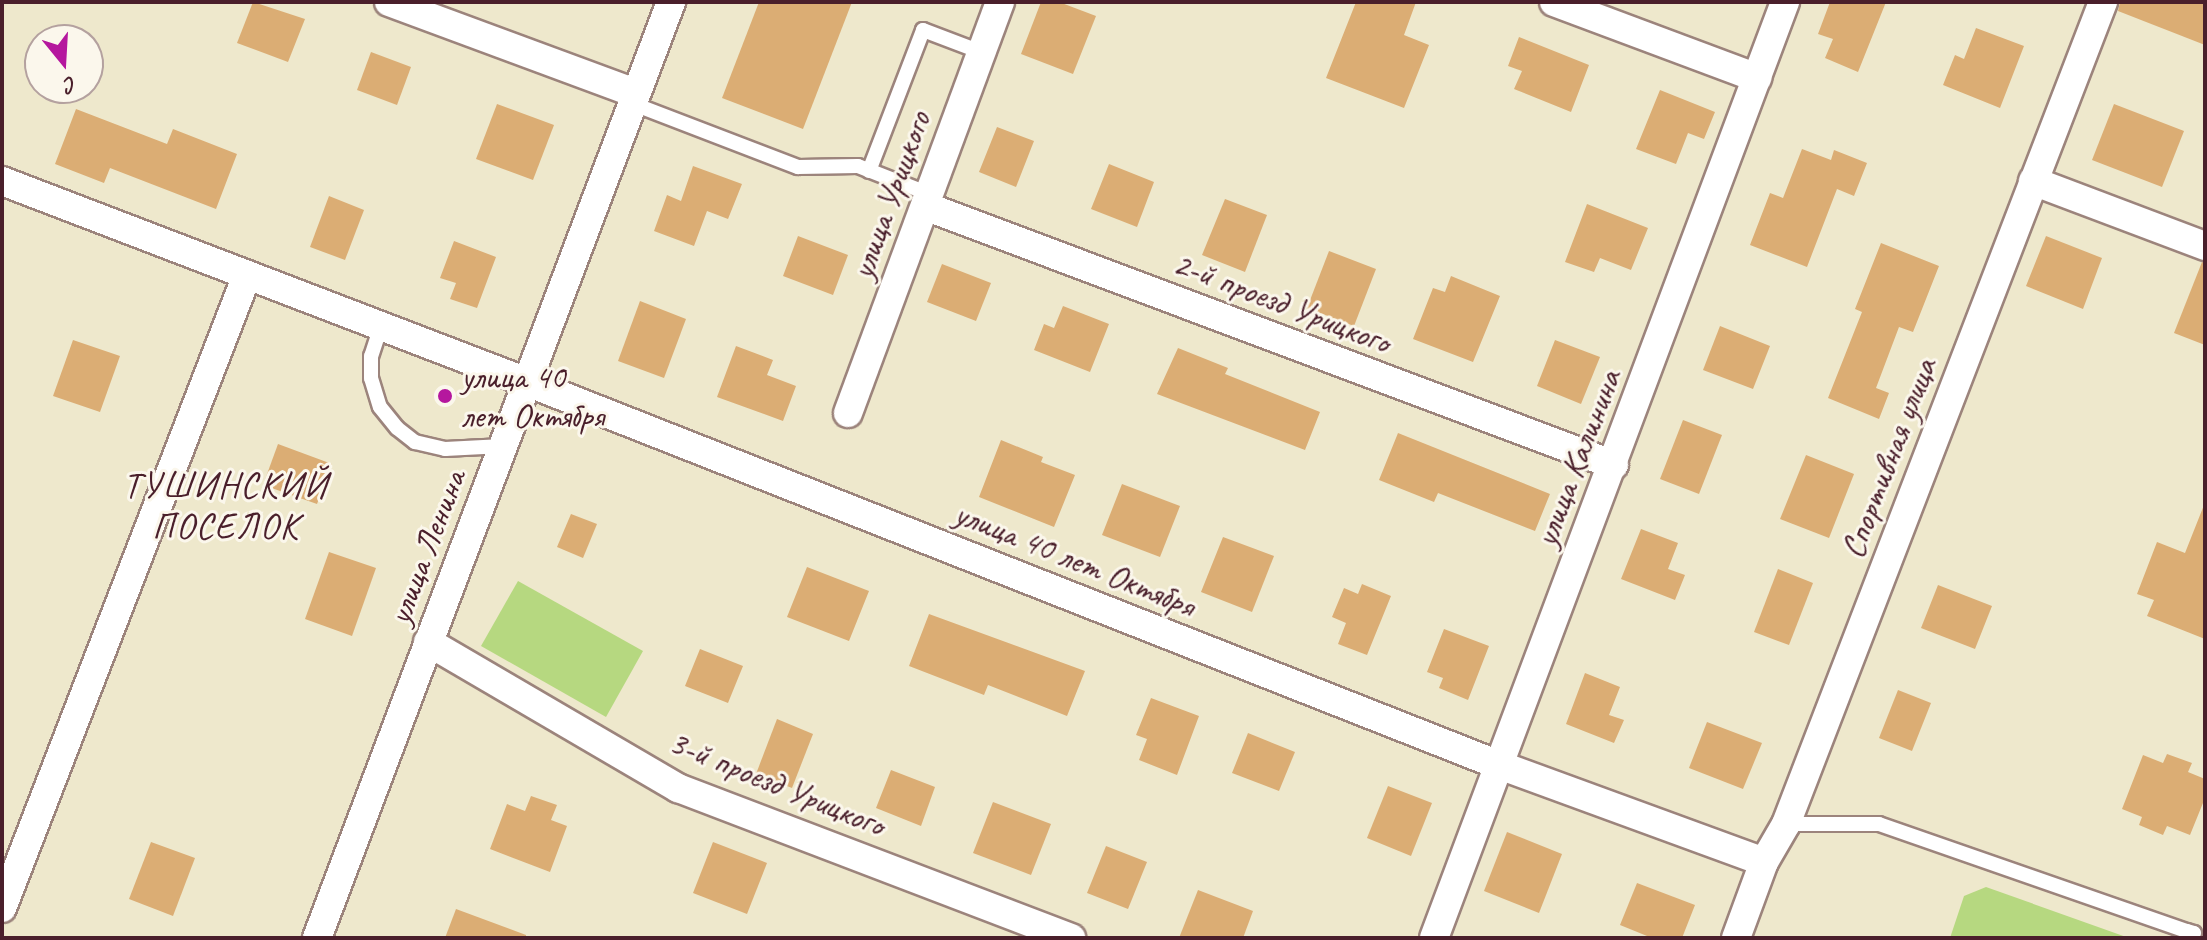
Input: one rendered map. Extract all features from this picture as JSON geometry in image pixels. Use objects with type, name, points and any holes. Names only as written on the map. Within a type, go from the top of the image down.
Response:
[{"type":"street","points":[[389,2],[633,98]]},
{"type":"street","name":"улица Ленина","points":[[317,938],[671,2]]},
{"type":"street","name":"улица Урицкого","points":[[848,413],[1000,2]]},
{"type":"street","points":[[1554,2],[1757,78]]},
{"type":"street","name":"улица Калинина","points":[[1434,938],[1614,465],[1785,2]]},
{"type":"street","name":"Спортивная улица","points":[[1736,938],[1764,862],[1786,824],[2103,2]]},
{"type":"street","name":"улица 40 лет Октября","points":[[2,181],[527,382],[1499,765],[1764,862]]},
{"type":"street","points":[[2033,181],[2205,246]]},
{"type":"street","name":"2-й проезд Урицкого","points":[[927,200],[1614,465]]},
{"type":"street","points":[[2,908],[247,275]]},
{"type":"street","name":"3-й проезд Урицкого","points":[[428,642],[678,788],[1071,938]]},
{"type":"lane","points":[[869,171],[923,30],[981,52]]},
{"type":"lane","points":[[633,98],[798,167],[858,166],[927,200]]},
{"type":"lane","points":[[381,326],[371,356],[371,378],[380,407],[397,428],[415,442],[445,449],[503,446]]},
{"type":"lane","points":[[1786,824],[1879,824],[2197,936]]},
{"type":"green space","points":[[518,581],[643,651],[606,717],[481,646]]},
{"type":"green space","points":[[1986,887],[2129,938],[1950,938],[1964,896]]},
{"type":"building","points":[[253,2],[305,19],[288,62],[237,43]]},
{"type":"building","points":[[759,2],[852,2],[803,129],[722,98]]},
{"type":"building","points":[[1041,2],[1059,2],[1096,16],[1073,74],[1021,54]]},
{"type":"building","points":[[1356,2],[1416,2],[1404,35],[1429,45],[1404,108],[1326,78]]},
{"type":"building","points":[[1830,2],[1886,2],[1858,72],[1825,58],[1833,39],[1818,34]]},
{"type":"building","points":[[2120,2],[2205,2],[2205,45],[2118,11]]},
{"type":"building","points":[[1976,28],[2024,46],[2000,108],[1943,85],[1955,55],[1964,59]]},
{"type":"building","points":[[1519,37],[1589,65],[1571,112],[1514,89],[1522,71],[1508,66]]},
{"type":"building","points":[[371,52],[411,67],[397,105],[357,90]]},
{"type":"building","points":[[1660,90],[1715,112],[1704,139],[1688,133],[1676,164],[1636,149]]},
{"type":"building","points":[[497,104],[554,125],[533,180],[476,159]]},
{"type":"building","points":[[2114,104],[2184,131],[2162,187],[2092,160]]},
{"type":"building","points":[[76,109],[167,144],[173,129],[237,154],[216,209],[110,168],[104,183],[55,164]]},
{"type":"building","points":[[997,127],[1034,141],[1016,187],[979,172]]},
{"type":"building","points":[[1802,149],[1831,160],[1834,150],[1867,163],[1854,196],[1837,189],[1807,267],[1750,245],[1770,193],[1783,198]]},
{"type":"building","points":[[1109,164],[1154,182],[1137,227],[1091,209]]},
{"type":"building","points":[[693,166],[742,184],[728,219],[707,211],[694,246],[654,231],[667,195],[681,201]]},
{"type":"building","points":[[329,196],[364,210],[345,260],[310,247]]},
{"type":"building","points":[[1225,199],[1267,215],[1245,272],[1202,255]]},
{"type":"building","points":[[1587,204],[1648,228],[1631,270],[1600,258],[1594,272],[1565,262]]},
{"type":"building","points":[[798,236],[848,255],[833,295],[783,276]]},
{"type":"building","points":[[2046,236],[2102,258],[2083,309],[2026,286]]},
{"type":"building","points":[[454,241],[496,257],[477,308],[450,299],[456,283],[440,278]]},
{"type":"building","points":[[1881,243],[1939,266],[1913,332],[1899,327],[1876,388],[1889,393],[1879,419],[1828,398],[1862,312],[1855,309]]},
{"type":"building","points":[[1329,251],[1376,269],[1354,326],[1307,308]]},
{"type":"building","points":[[2202,262],[2205,263],[2205,345],[2174,333]]},
{"type":"building","points":[[942,264],[991,283],[976,321],[927,302]]},
{"type":"building","points":[[1451,276],[1500,296],[1473,362],[1413,339],[1433,288],[1445,292]]},
{"type":"building","points":[[640,301],[686,319],[664,378],[618,361]]},
{"type":"building","points":[[1063,306],[1109,324],[1090,372],[1034,350],[1044,324],[1054,328]]},
{"type":"building","points":[[1720,326],[1770,346],[1753,389],[1703,370]]},
{"type":"building","points":[[73,340],[120,356],[100,412],[53,396]]},
{"type":"building","points":[[1555,340],[1600,357],[1581,404],[1537,386]]},
{"type":"building","points":[[736,346],[773,360],[767,375],[796,386],[783,421],[717,397]]},
{"type":"building","points":[[1178,348],[1228,368],[1225,374],[1320,412],[1305,450],[1157,394]]},
{"type":"building","points":[[1683,420],[1722,435],[1699,494],[1660,479]]},
{"type":"building","points":[[1398,433],[1550,494],[1535,531],[1438,493],[1434,502],[1379,480]]},
{"type":"building","points":[[1001,440],[1043,457],[1041,462],[1075,475],[1054,527],[979,497]]},
{"type":"building","points":[[278,444],[332,464],[317,504],[263,485]]},
{"type":"building","points":[[1806,455],[1854,474],[1829,538],[1780,519]]},
{"type":"building","points":[[1122,484],[1180,506],[1160,557],[1102,535]]},
{"type":"building","points":[[2204,505],[2205,639],[2147,616],[2154,600],[2137,594],[2157,542],[2185,553]]},
{"type":"building","points":[[571,514],[597,524],[583,558],[557,547]]},
{"type":"building","points":[[1641,529],[1678,543],[1668,569],[1685,575],[1675,600],[1621,579]]},
{"type":"building","points":[[1223,537],[1274,556],[1252,612],[1201,592]]},
{"type":"building","points":[[329,552],[376,568],[352,636],[305,619]]},
{"type":"building","points":[[807,567],[869,591],[849,641],[787,617]]},
{"type":"building","points":[[1778,569],[1813,583],[1789,645],[1754,632]]},
{"type":"building","points":[[1362,584],[1391,596],[1367,655],[1338,644],[1346,623],[1332,617],[1344,588],[1358,594]]},
{"type":"building","points":[[1938,585],[1992,606],[1975,649],[1921,628]]},
{"type":"building","points":[[929,614],[1085,671],[1067,716],[988,685],[984,695],[909,666]]},
{"type":"building","points":[[1444,629],[1489,646],[1468,700],[1439,688],[1443,678],[1427,672]]},
{"type":"building","points":[[700,649],[743,666],[728,703],[685,686]]},
{"type":"building","points":[[1585,673],[1620,687],[1609,715],[1624,720],[1614,743],[1566,724]]},
{"type":"building","points":[[1898,690],[1931,703],[1912,751],[1879,738]]},
{"type":"building","points":[[1151,698],[1199,716],[1177,775],[1139,760],[1147,739],[1136,735]]},
{"type":"building","points":[[777,719],[813,734],[792,788],[756,774]]},
{"type":"building","points":[[1707,722],[1762,743],[1743,789],[1689,768]]},
{"type":"building","points":[[1248,733],[1295,752],[1279,791],[1232,773]]},
{"type":"building","points":[[2167,754],[2192,763],[2188,772],[2205,779],[2205,798],[2190,835],[2167,826],[2163,835],[2139,825],[2142,817],[2122,809],[2143,755],[2163,763]]},
{"type":"building","points":[[891,770],[935,787],[921,826],[876,808]]},
{"type":"building","points":[[1388,786],[1432,803],[1411,856],[1367,838]]},
{"type":"building","points":[[531,796],[557,805],[551,820],[567,826],[550,872],[490,849],[507,804],[525,811]]},
{"type":"building","points":[[993,802],[1051,824],[1031,875],[973,853]]},
{"type":"building","points":[[1507,832],[1562,854],[1539,913],[1484,891]]},
{"type":"building","points":[[151,842],[195,858],[173,916],[129,899]]},
{"type":"building","points":[[713,842],[767,863],[747,914],[693,893]]},
{"type":"building","points":[[1106,846],[1147,862],[1128,909],[1087,893]]},
{"type":"building","points":[[1637,883],[1695,905],[1682,938],[1652,938],[1620,925]]},
{"type":"building","points":[[1198,890],[1253,911],[1243,938],[1179,938]]},
{"type":"building","points":[[456,909],[526,935],[526,938],[445,938]]},
{"type":"place","name":"улица 40 лет Октября","points":[[445,396]]},
{"type":"district","name":"ТУШИНСКИЙ ПОСЕЛОК","points":[[226,506]]}]
